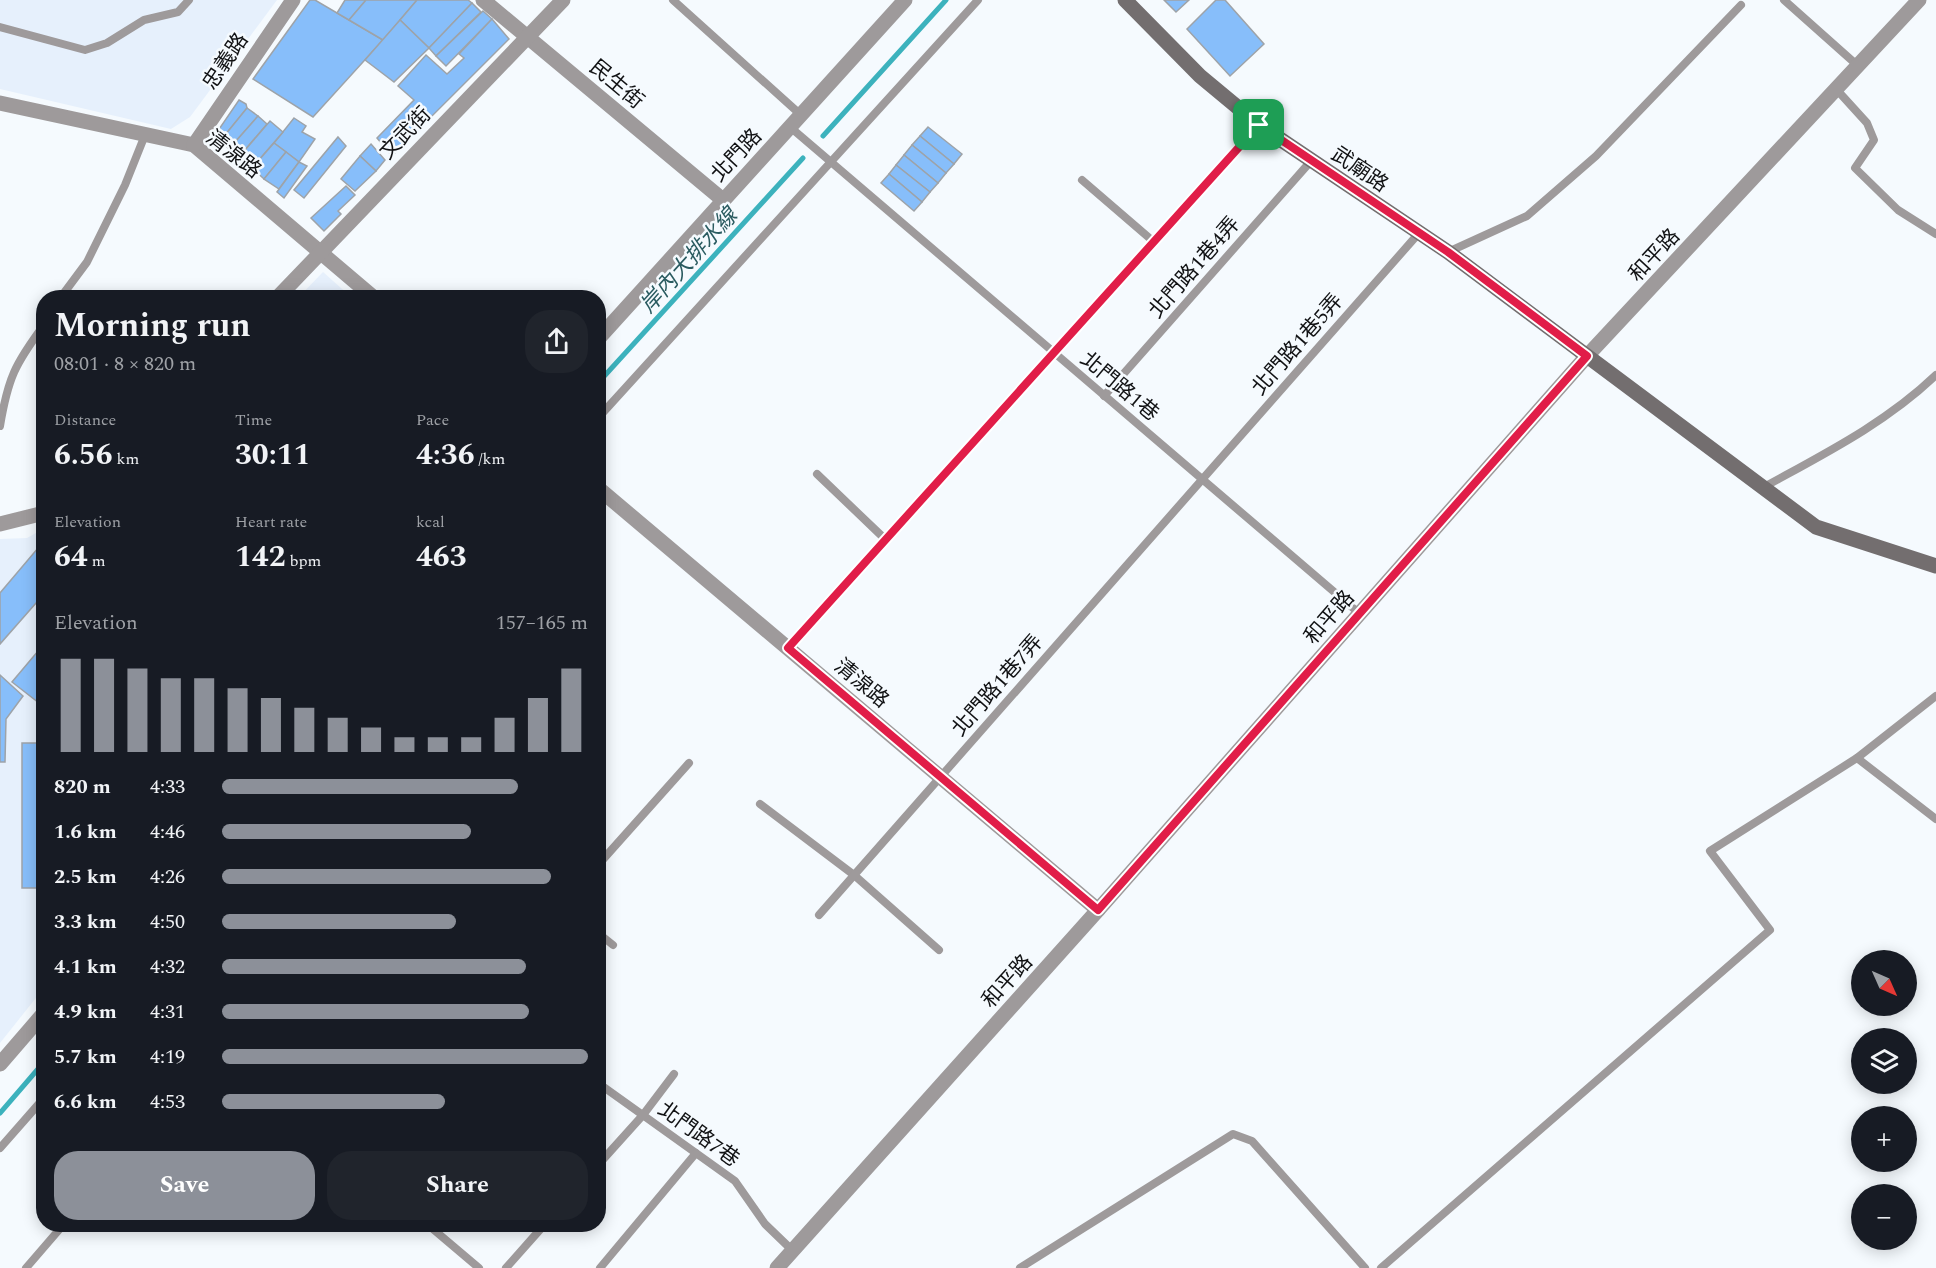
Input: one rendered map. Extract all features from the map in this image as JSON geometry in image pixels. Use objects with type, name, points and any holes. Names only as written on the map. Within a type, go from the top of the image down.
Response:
[{"type":"street","name":"忠義路","points":[[194,145],[293,0]]},
{"type":"street","name":"民生街","points":[[483,0],[723,200]]},
{"type":"street","name":"文武街","points":[[284,290],[563,0]]},
{"type":"street","name":"北門路","points":[[606,330],[905,0]]},
{"type":"street","name":"武廟路","points":[[1125,0],[1200,76],[1259,125],[1448,252],[1816,527],[1936,566]]},
{"type":"street","name":"和平路","points":[[777,1268],[1098,910],[1587,356],[1919,0]]},
{"type":"street","name":"清湶路","points":[[0,103],[194,145],[365,290]]},
{"type":"street","name":"清湶路","points":[[606,495],[1098,910]]},
{"type":"street","points":[[0,524],[36,515]]},
{"type":"street","points":[[0,1064],[36,1022]]},
{"type":"lane","points":[[0,27],[85,50],[107,44],[144,20],[178,12],[189,0]]},
{"type":"lane","points":[[673,0],[801,115]]},
{"type":"lane","points":[[606,409],[978,0]]},
{"type":"lane","points":[[1784,0],[1857,65]]},
{"type":"lane","points":[[1448,252],[1527,216],[1596,156],[1741,5]]},
{"type":"lane","points":[[1837,90],[1867,123],[1874,140],[1856,168],[1898,210],[1936,234]]},
{"type":"lane","points":[[788,648],[1259,125]]},
{"type":"lane","name":"北門路1巷","points":[[790,127],[1360,614]]},
{"type":"lane","points":[[66,290],[87,262],[125,185],[145,135]]},
{"type":"lane","name":"北門路1巷4弄","points":[[1104,396],[1311,161]]},
{"type":"lane","points":[[1082,180],[1154,242]]},
{"type":"lane","name":"北門路1巷5弄","points":[[1202,479],[1419,233]]},
{"type":"lane","points":[[0,426],[5,390],[13,371],[36,337]]},
{"type":"lane","points":[[1764,487],[1864,431],[1920,391],[1936,375]]},
{"type":"lane","points":[[817,474],[886,540]]},
{"type":"lane","name":"北門路1巷7弄","points":[[819,915],[1202,479]]},
{"type":"lane","points":[[1381,1268],[1770,930],[1710,851],[1857,758],[1936,696]]},
{"type":"lane","points":[[1857,758],[1936,819]]},
{"type":"lane","points":[[606,856],[689,763]]},
{"type":"lane","points":[[760,804],[854,875],[939,950]]},
{"type":"lane","points":[[606,939],[613,945]]},
{"type":"lane","points":[[606,1156],[643,1115],[674,1074]]},
{"type":"lane","name":"北門路7巷","points":[[606,1089],[735,1181],[765,1224],[793,1251]]},
{"type":"lane","points":[[0,1148],[36,1107]]},
{"type":"lane","points":[[1020,1268],[1233,1134],[1252,1141],[1365,1268]]},
{"type":"lane","points":[[600,1268],[696,1153]]},
{"type":"lane","points":[[26,1268],[57,1232]]},
{"type":"lane","points":[[436,1232],[479,1268]]},
{"type":"lane","points":[[506,1268],[539,1232]]},
{"type":"shaded area","points":[[0,0],[277,0],[190,117],[171,129],[0,89]]},
{"type":"shaded area","points":[[323,272],[343,290],[306,290]]},
{"type":"shaded area","points":[[36,533],[36,998],[0,1043],[0,539],[27,538]]},
{"type":"building","points":[[310,0],[315,0],[383,40],[313,117],[253,79]]},
{"type":"building","points":[[345,0],[366,0],[349,20],[337,13]]},
{"type":"building","points":[[366,0],[417,0],[383,40],[349,20]]},
{"type":"building","points":[[417,0],[468,0],[472,3],[429,48],[400,20]]},
{"type":"building","points":[[1164,0],[1189,0],[1176,12]]},
{"type":"building","points":[[1216,0],[1225,0],[1264,44],[1230,76],[1187,29]]},
{"type":"building","points":[[472,3],[481,12],[436,56],[429,48]]},
{"type":"building","points":[[483,11],[492,19],[446,66],[436,56]]},
{"type":"building","points":[[492,19],[509,39],[392,156],[377,138],[414,100],[398,86],[426,55],[447,74],[464,58],[459,54]]},
{"type":"building","points":[[400,20],[429,48],[394,82],[365,60]]},
{"type":"building","points":[[239,100],[246,104],[247,108],[221,140],[215,135]]},
{"type":"building","points":[[247,108],[258,116],[229,149],[221,140]]},
{"type":"building","points":[[258,116],[267,124],[239,157],[229,149]]},
{"type":"building","points":[[294,118],[306,126],[302,132],[315,139],[299,162],[274,143]]},
{"type":"building","points":[[270,121],[283,132],[252,168],[239,157]]},
{"type":"building","points":[[928,127],[962,154],[954,164],[920,136]]},
{"type":"building","points":[[920,136],[954,164],[946,173],[912,145]]},
{"type":"building","points":[[338,137],[346,146],[304,198],[294,190]]},
{"type":"building","points":[[274,143],[286,152],[264,179],[252,168]]},
{"type":"building","points":[[371,144],[385,160],[376,171],[360,156]]},
{"type":"building","points":[[912,145],[946,173],[938,183],[904,155]]},
{"type":"building","points":[[286,152],[299,162],[279,189],[264,179]]},
{"type":"building","points":[[904,155],[938,183],[930,192],[896,165]]},
{"type":"building","points":[[360,156],[376,171],[355,191],[341,179]]},
{"type":"building","points":[[299,162],[307,166],[284,198],[277,192]]},
{"type":"building","points":[[896,165],[930,192],[922,202],[889,174]]},
{"type":"building","points":[[889,174],[922,202],[914,211],[881,183]]},
{"type":"building","points":[[346,186],[355,195],[338,211],[341,214],[324,231],[311,218]]},
{"type":"building","points":[[36,550],[36,603],[0,644],[0,593]]},
{"type":"building","points":[[36,654],[36,701],[12,682]]},
{"type":"building","points":[[0,675],[23,696],[6,719],[5,762],[0,762]]},
{"type":"building","points":[[22,743],[36,743],[36,888],[22,888]]},
{"type":"waterway","name":"岸內大排水線","points":[[823,136],[946,0]]},
{"type":"waterway","name":"岸內大排水線","points":[[606,374],[803,158]]},
{"type":"waterway","name":"岸內大排水線","points":[[0,1113],[36,1071]]},
{"type":"route","points":[[1259,125],[1448,252],[1587,356],[1098,910],[788,648],[1259,125]]}]
